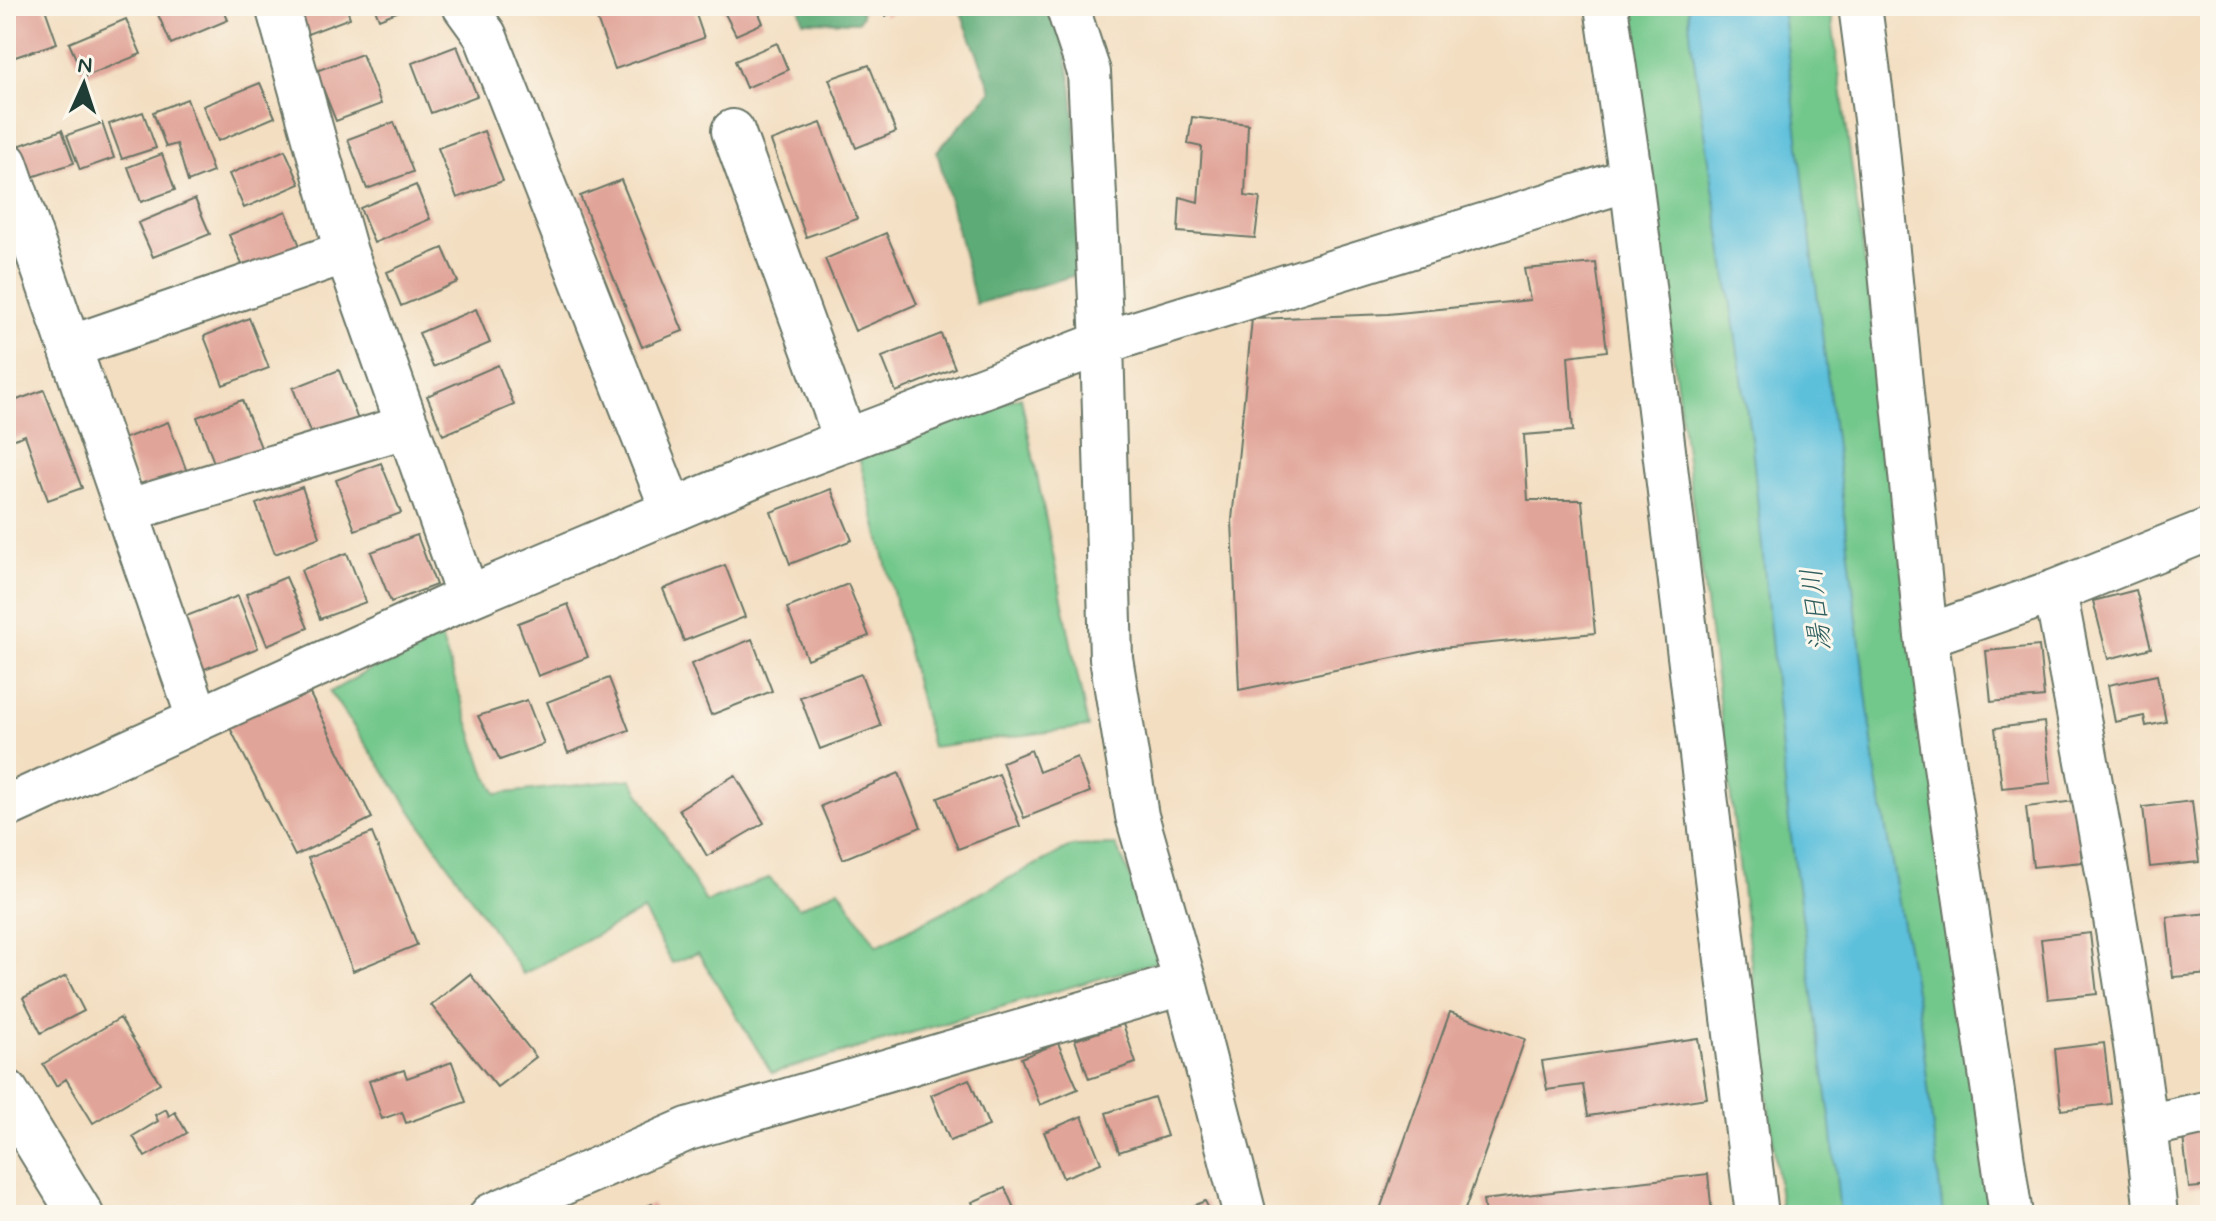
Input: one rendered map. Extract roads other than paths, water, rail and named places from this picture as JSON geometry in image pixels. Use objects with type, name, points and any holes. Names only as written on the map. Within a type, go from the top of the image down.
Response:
[{"type":"main road","points":[[6,1092],[81,1215]]},
{"type":"street","points":[[277,6],[346,252],[468,597]]},
{"type":"street","points":[[464,6],[485,35],[672,510]]},
{"type":"street","points":[[1067,6],[1089,72],[1102,343],[1111,658],[1137,816],[1185,983],[1245,1215]]},
{"type":"street","points":[[1606,6],[1631,179],[1757,1215]]},
{"type":"street","points":[[1860,6],[1875,119],[1926,636],[2011,1215]]},
{"type":"street","points":[[733,131],[846,441]]},
{"type":"street","points":[[6,163],[198,718]]},
{"type":"street","points":[[6,807],[468,597],[672,510],[846,441],[1102,343],[1631,179]]},
{"type":"street","points":[[70,347],[346,252]]},
{"type":"street","points":[[126,511],[408,426]]},
{"type":"street","points":[[1926,636],[2055,591],[2210,529]]},
{"type":"street","points":[[2055,591],[2115,915],[2147,1126],[2156,1215]]},
{"type":"street","points":[[491,1215],[543,1204],[688,1129],[1185,983]]},
{"type":"street","points":[[2147,1126],[2210,1112]]},
{"type":"water","name":"湯日川","points":[[1688,6],[1782,6],[1876,774],[1920,1019],[1943,1215],[1840,1215],[1831,1125],[1788,815],[1752,445]]}]
